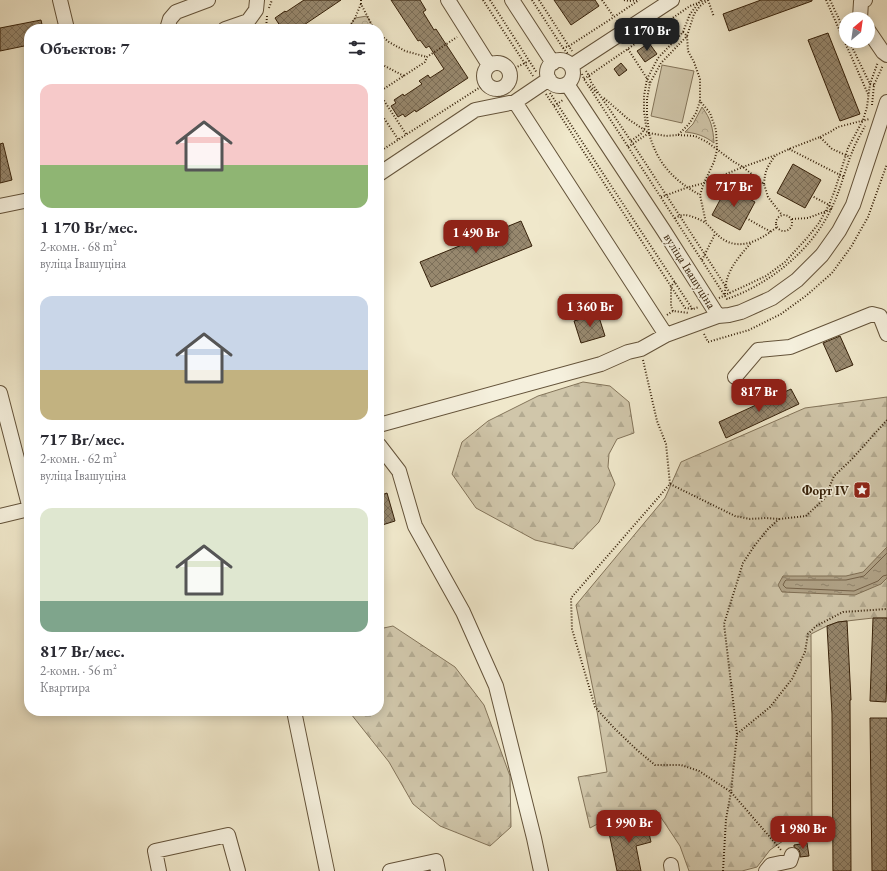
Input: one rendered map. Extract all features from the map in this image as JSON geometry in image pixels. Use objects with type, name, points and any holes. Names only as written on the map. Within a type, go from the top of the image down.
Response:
[{"type":"street","points":[[60,0],[66,24]]},
{"type":"street","points":[[168,24],[170,19],[176,12],[208,0]]},
{"type":"street","points":[[239,24],[248,21],[256,10],[258,0]]},
{"type":"street","points":[[448,0],[488,63]]},
{"type":"street","points":[[512,0],[553,63]]},
{"type":"street","points":[[384,171],[475,110],[515,102],[544,82],[548,75],[548,70],[553,63],[563,61],[568,63],[576,63],[672,0]]},
{"type":"street","points":[[860,12],[861,2],[864,0]]},
{"type":"street","points":[[875,42],[884,57]]},
{"type":"street","points":[[544,82],[558,86],[567,84],[573,76],[576,63]]},
{"type":"street","name":"вуліца Івашуціна","points":[[567,84],[660,224],[718,316],[741,312],[772,298],[797,280],[822,255],[839,232],[854,205],[887,102]]},
{"type":"street","points":[[515,102],[666,335]]},
{"type":"street","points":[[0,206],[24,201]]},
{"type":"street","points":[[735,377],[758,350],[790,347],[872,314],[880,316],[887,334]]},
{"type":"street","points":[[384,424],[602,364],[628,352],[641,348],[666,335],[718,316]]},
{"type":"street","points":[[0,393],[24,486]]},
{"type":"street","points":[[384,452],[399,471],[415,526],[463,612],[496,686],[541,871]]},
{"type":"street","points":[[0,516],[24,510]]},
{"type":"street","points":[[295,716],[327,871]]},
{"type":"street","points":[[159,871],[155,851],[228,835],[238,871]]},
{"type":"street","points":[[766,871],[771,865],[791,858]]},
{"type":"street","points":[[390,871],[436,861],[438,871]]},
{"type":"path","points":[[352,24],[356,18],[361,0]]},
{"type":"path","points":[[483,0],[524,63],[544,82],[558,112],[685,308],[693,310]]},
{"type":"path","points":[[490,0],[695,314]]},
{"type":"path","points":[[532,0],[563,48],[589,76],[591,82],[667,195],[730,293]]},
{"type":"path","points":[[539,0],[569,46],[587,84],[727,299],[769,279],[787,266],[822,226],[832,209],[841,187],[853,149],[869,119],[838,127],[820,137],[776,155],[704,183],[661,197]]},
{"type":"path","points":[[602,0],[614,17]]},
{"type":"path","points":[[624,0],[639,0]]},
{"type":"path","points":[[563,48],[569,46],[639,0]]},
{"type":"path","points":[[628,147],[645,130],[644,96],[647,79],[658,58],[683,32],[690,14],[701,0]]},
{"type":"path","points":[[584,79],[690,6],[708,0]]},
{"type":"path","points":[[708,0],[714,17]]},
{"type":"path","points":[[678,135],[689,124],[696,113],[700,101],[700,79],[688,51],[687,36],[694,14],[700,6],[708,0]]},
{"type":"path","points":[[826,0],[869,94]]},
{"type":"path","points":[[830,0],[839,19]]},
{"type":"path","points":[[361,4],[371,24]]},
{"type":"path","points":[[683,32],[687,36]]},
{"type":"path","points":[[384,89],[425,62],[427,57],[459,36]]},
{"type":"path","points":[[687,36],[662,63],[650,82],[647,99],[647,115],[649,133],[653,147],[662,164],[686,188],[700,195]]},
{"type":"path","points":[[384,38],[405,51],[427,57]]},
{"type":"path","points":[[852,48],[870,84],[874,86]]},
{"type":"path","points":[[628,49],[650,82]]},
{"type":"path","points":[[495,57],[505,59],[515,68],[516,76],[513,86],[510,90],[500,95],[489,93],[479,81],[480,66],[488,63],[495,57]]},
{"type":"path","points":[[725,295],[766,276],[785,262],[807,238],[826,212],[835,190],[848,148],[863,120],[867,106],[870,84],[884,57]]},
{"type":"path","points":[[872,107],[874,86],[884,57]]},
{"type":"path","points":[[515,68],[529,61]]},
{"type":"path","points":[[384,65],[404,76]]},
{"type":"path","points":[[587,84],[628,119],[649,133],[666,136],[695,136],[707,142],[743,167],[764,184]]},
{"type":"path","points":[[384,149],[482,86]]},
{"type":"path","points":[[384,100],[406,134]]},
{"type":"path","points":[[700,101],[710,113],[716,130],[717,150],[714,162],[700,195],[706,223],[715,234],[726,241],[736,243],[751,243],[761,239],[777,227]]},
{"type":"path","points":[[384,118],[398,139]]},
{"type":"path","points":[[632,142],[649,133]]},
{"type":"path","points":[[820,137],[832,149],[850,157]]},
{"type":"path","points":[[789,149],[844,177]]},
{"type":"path","points":[[776,155],[767,167],[764,184],[768,196],[782,215],[789,216],[792,219],[808,218],[832,209]]},
{"type":"path","points":[[812,196],[832,209]]},
{"type":"path","points":[[675,218],[684,215],[706,223]]},
{"type":"path","points":[[782,215],[776,223],[780,230],[787,231],[790,229],[793,223],[792,219]]},
{"type":"path","points":[[746,218],[771,232]]},
{"type":"path","points":[[702,260],[715,234]]},
{"type":"path","points":[[725,295],[725,285],[733,265],[751,243]]},
{"type":"path","points":[[673,310],[671,306],[671,286],[675,282]]},
{"type":"path","points":[[641,348],[657,421],[666,444],[670,484],[571,598],[572,629],[595,707],[614,728],[637,750],[655,764],[681,765],[699,771],[731,792],[779,847],[791,858]]},
{"type":"path","points":[[670,484],[735,516],[750,519],[780,519],[806,516],[825,498],[834,476],[851,460],[887,420]]},
{"type":"path","points":[[723,871],[726,819],[731,792],[737,734],[724,624],[743,563],[754,545],[780,519]]},
{"type":"path","points":[[737,734],[770,707],[792,679],[805,652],[808,634],[816,626],[843,612],[887,609]]},
{"type":"green space","points":[[367,16],[371,24],[351,24],[355,18]]},
{"type":"green space","points":[[662,65],[694,71],[682,123],[651,116]]},
{"type":"green space","points":[[702,107],[711,124],[714,143],[700,135],[685,132],[693,124]]},
{"type":"green space","points":[[583,382],[610,386],[629,402],[634,433],[617,439],[609,454],[608,467],[615,484],[599,522],[573,549],[535,540],[476,508],[452,474],[462,442],[488,421],[538,396]]},
{"type":"green space","points":[[887,397],[887,618],[838,622],[811,634],[812,837],[783,841],[770,850],[757,867],[742,871],[689,871],[680,846],[656,810],[618,813],[590,828],[578,777],[607,772],[595,699],[576,605],[665,498],[681,462],[805,408]]},
{"type":"green space","points":[[393,626],[455,667],[484,705],[510,776],[511,827],[490,846],[440,826],[413,804],[389,762],[353,716],[384,716],[384,628]]},
{"type":"water","points":[[887,547],[887,578],[881,584],[855,595],[782,592],[778,585],[783,576],[846,576],[863,572]]},
{"type":"building","points":[[304,0],[341,0],[305,24],[279,24],[275,18],[285,11],[286,12]]},
{"type":"building","points":[[391,0],[420,0],[426,10],[423,12],[434,30],[436,29],[468,78],[416,112],[415,110],[405,117],[403,114],[398,117],[391,106],[396,103],[394,100],[403,94],[404,96],[422,84],[419,81],[428,75],[430,78],[444,69],[429,46],[426,48],[420,40],[418,41]]},
{"type":"building","points":[[554,0],[595,0],[599,6],[571,25]]},
{"type":"building","points":[[761,0],[812,1],[729,31],[723,14]]},
{"type":"building","points":[[41,20],[42,24],[24,24],[24,46],[0,51],[0,28]]},
{"type":"building","points":[[828,33],[860,114],[840,121],[808,40]]},
{"type":"building","points":[[649,43],[657,54],[645,62],[637,51]]},
{"type":"building","points":[[621,63],[627,70],[619,76],[614,69]]},
{"type":"building","points":[[3,143],[12,180],[0,183],[0,144]]},
{"type":"building","points":[[793,164],[821,180],[805,208],[777,193]]},
{"type":"building","points":[[727,187],[755,202],[740,230],[712,215]]},
{"type":"building","points":[[521,221],[532,246],[431,287],[420,262]]},
{"type":"building","points":[[598,314],[605,336],[581,343],[574,321]]},
{"type":"building","points":[[840,336],[853,365],[836,372],[823,343]]},
{"type":"building","points":[[791,389],[799,404],[726,438],[719,422]]},
{"type":"building","points":[[387,493],[395,521],[384,524],[384,494]]},
{"type":"building","points":[[873,618],[887,618],[886,702],[870,701]]},
{"type":"building","points":[[847,621],[851,700],[851,871],[833,871],[832,714],[827,626],[838,622]]},
{"type":"building","points":[[870,718],[887,718],[887,871],[872,871]]},
{"type":"building","points":[[646,820],[651,842],[636,846],[641,871],[617,871],[608,828]]},
{"type":"building","points":[[807,843],[809,856],[800,857],[799,850],[794,847],[794,845]]},
{"type":"place","name":"Форт IV","points":[[862,490]]}]
